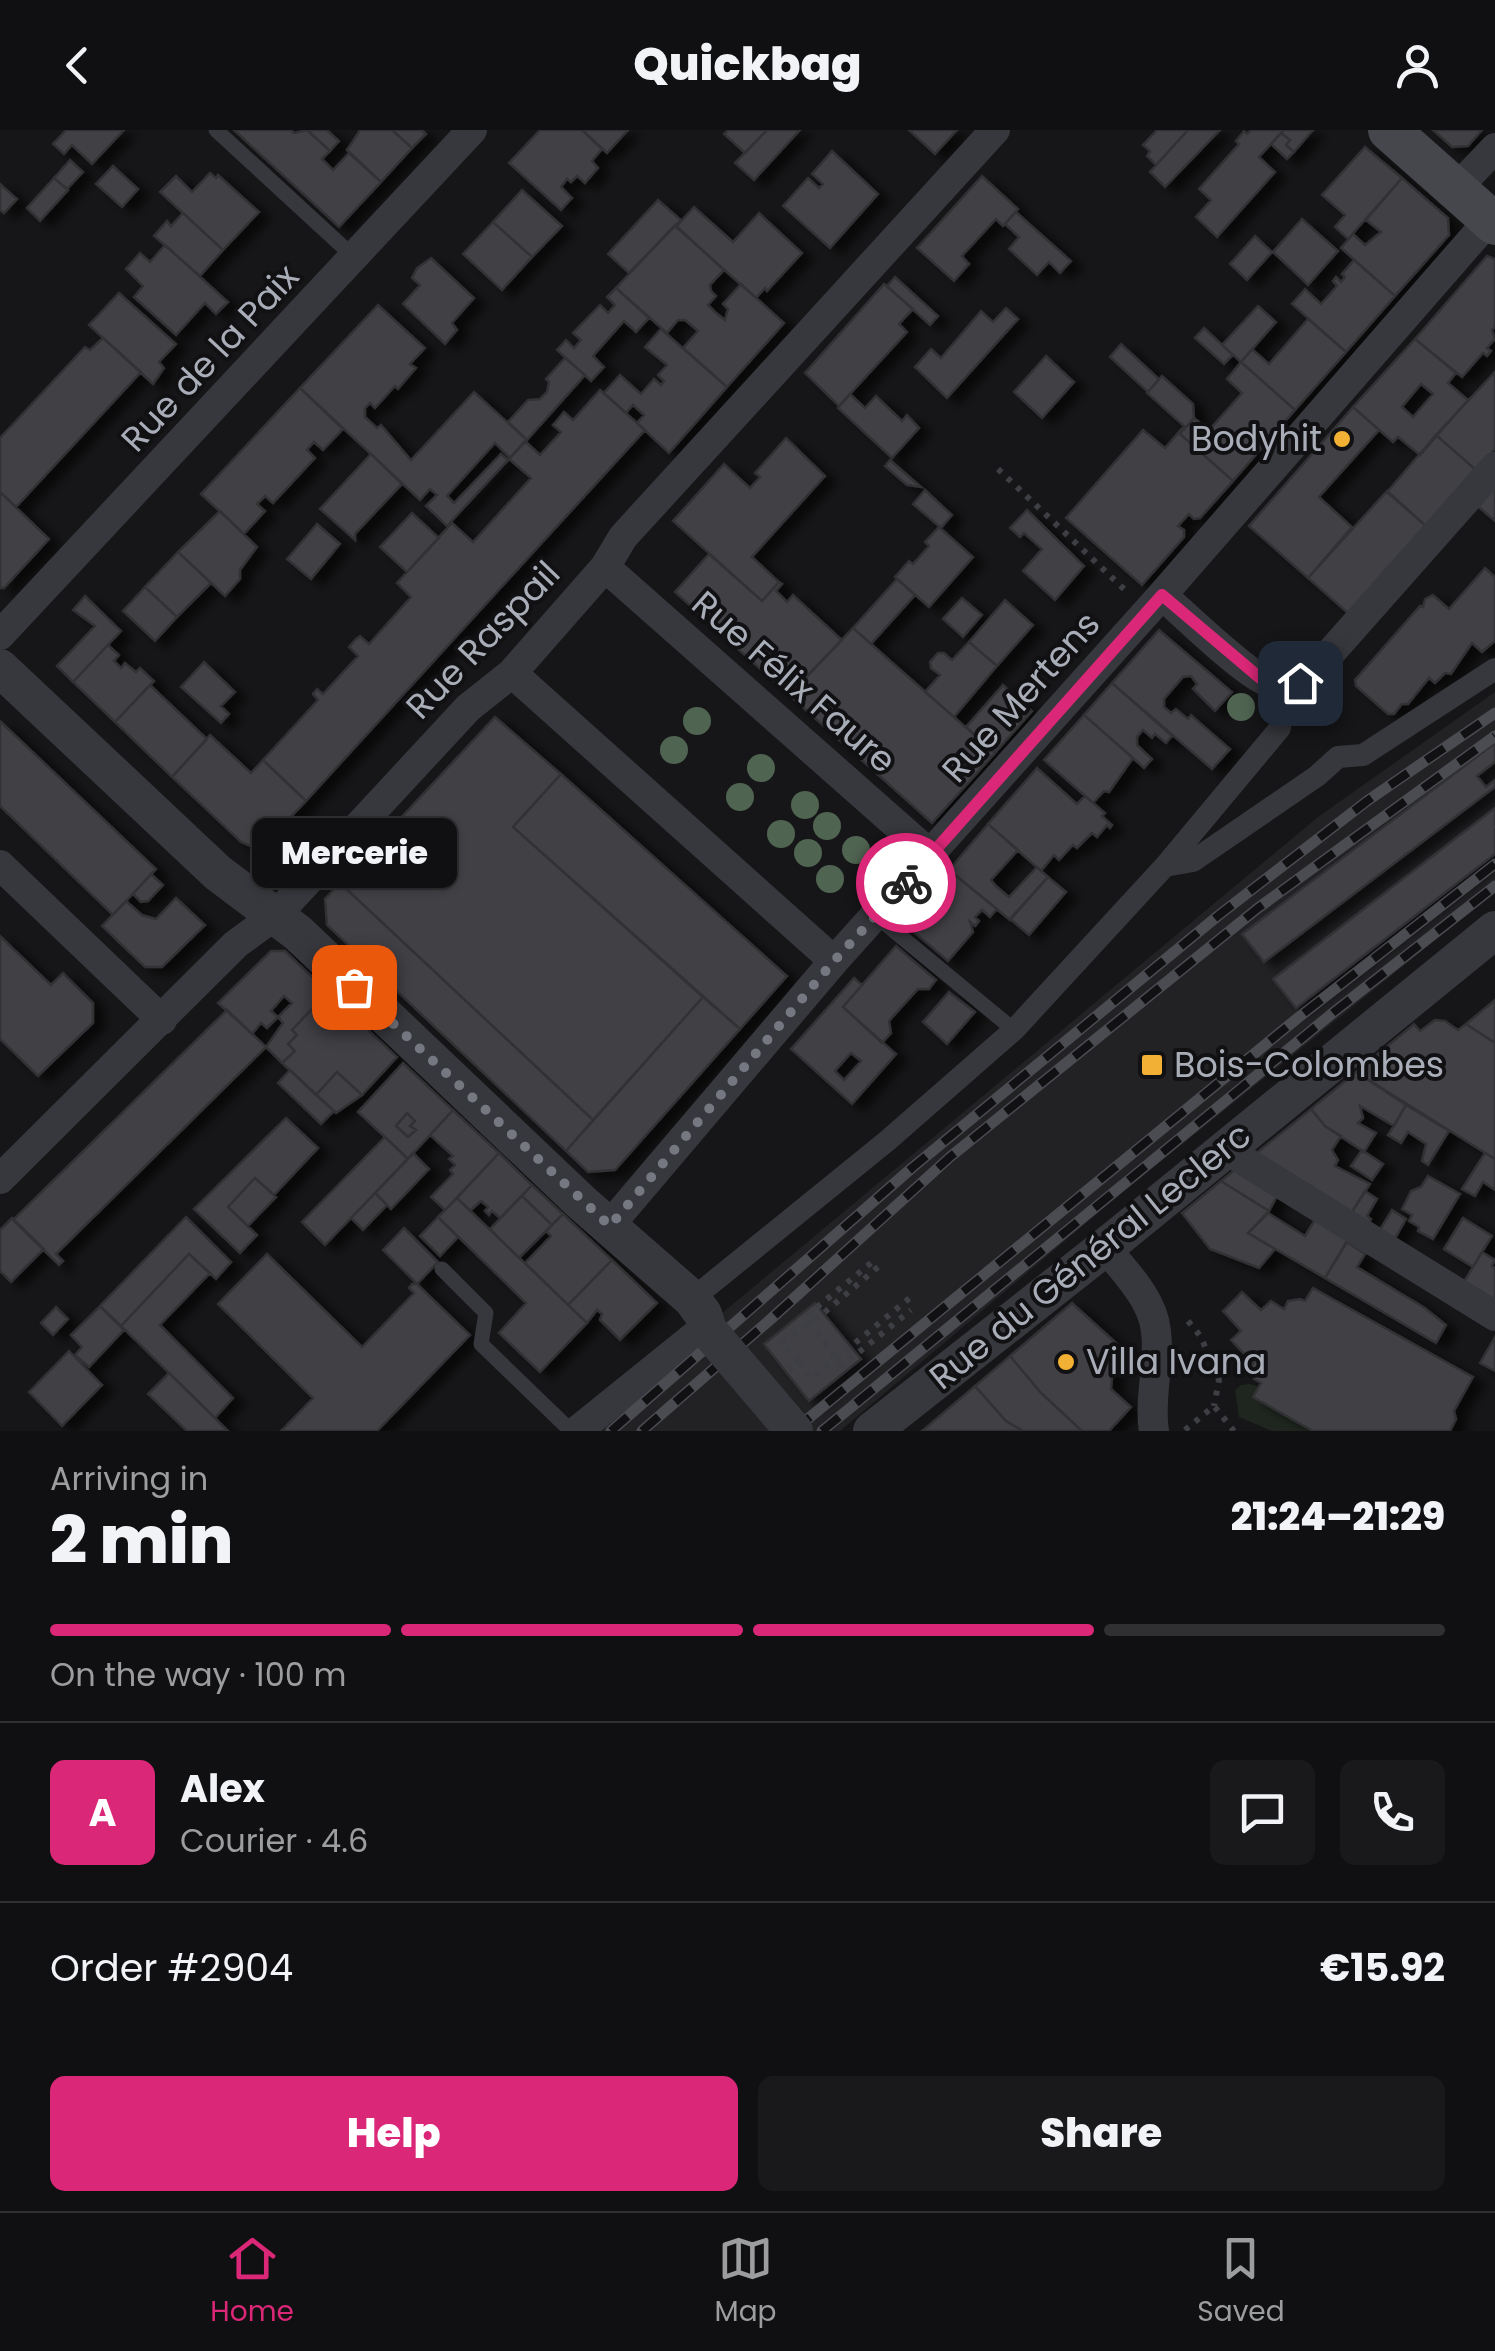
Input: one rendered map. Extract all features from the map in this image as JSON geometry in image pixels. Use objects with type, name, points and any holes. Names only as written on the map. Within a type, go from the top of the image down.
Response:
[{"type":"main road","points":[[1389,130],[1492,222]]},
{"type":"street","name":"Rue de la Paix","points":[[0,636],[472,130]]},
{"type":"street","name":"Rue Raspail","points":[[0,1179],[236,944],[277,914],[468,708],[512,673],[605,567],[623,537],[994,130]]},
{"type":"street","points":[[1458,188],[1495,148]]},
{"type":"street","name":"Rue Mertens","points":[[610,1226],[834,961],[1492,222]]},
{"type":"street","points":[[1155,603],[1260,678],[1285,685],[1300,683],[1495,467]]},
{"type":"street","name":"Rue Félix Faure","points":[[605,567],[931,856]]},
{"type":"street","points":[[0,668],[218,874],[277,914],[692,1299],[794,1431]]},
{"type":"street","points":[[1165,866],[1193,861],[1317,776],[1338,757],[1363,755],[1495,669]]},
{"type":"street","points":[[512,673],[834,961]]},
{"type":"street","points":[[574,1431],[705,1316],[887,1141],[1014,1030],[1165,866],[1280,728],[1285,685]]},
{"type":"street","points":[[0,865],[162,1020]]},
{"type":"street","name":"Rue du Général Leclerc","points":[[872,1431],[1495,930]]},
{"type":"street","points":[[1225,1149],[1495,1316]]},
{"type":"street","points":[[1105,1247],[1148,1304],[1153,1319],[1156,1348],[1150,1406],[1154,1431]]},
{"type":"lane","points":[[216,130],[355,258]]},
{"type":"lane","points":[[876,916],[1014,1030]]},
{"type":"lane","points":[[442,1269],[486,1313],[480,1344],[574,1431]]},
{"type":"path","points":[[998,469],[1155,603]]},
{"type":"path","points":[[871,1262],[805,1317],[842,1366],[910,1310]]},
{"type":"path","points":[[884,1262],[819,1317],[782,1342],[812,1378],[911,1296]]},
{"type":"path","points":[[786,1372],[799,1362]]},
{"type":"path","points":[[1184,1431],[1214,1406],[1234,1431]]},
{"type":"shaded area","points":[[1495,692],[1495,892],[1118,1196],[840,1431],[588,1431],[715,1319],[1318,817]]},
{"type":"shaded area","points":[[1250,1384],[1259,1387],[1254,1398],[1313,1431],[1272,1431],[1239,1417],[1235,1390]]},
{"type":"building","points":[[66,130],[124,130],[92,164],[72,145],[64,154],[53,144]]},
{"type":"building","points":[[234,130],[307,130],[330,151],[322,159],[333,170],[349,153],[381,182],[339,227]]},
{"type":"building","points":[[307,130],[327,130],[339,141],[330,151]]},
{"type":"building","points":[[360,130],[392,130],[412,148],[381,182],[347,150]]},
{"type":"building","points":[[392,130],[422,130],[426,134],[412,148]]},
{"type":"building","points":[[540,130],[582,130],[602,149],[592,161],[598,168],[585,183],[577,176],[571,182],[567,179],[561,187],[572,198],[561,210],[509,163]]},
{"type":"building","points":[[582,130],[628,130],[607,153]]},
{"type":"building","points":[[728,130],[767,130],[745,153],[724,134]]},
{"type":"building","points":[[767,130],[800,130],[754,180],[735,163]]},
{"type":"building","points":[[909,130],[957,130],[935,154]]},
{"type":"building","points":[[1157,130],[1188,130],[1156,165],[1143,145]]},
{"type":"building","points":[[1188,130],[1220,130],[1165,187],[1150,172]]},
{"type":"building","points":[[1251,130],[1284,130],[1259,157],[1275,172],[1217,237],[1196,217],[1211,200],[1199,189],[1239,144],[1236,141],[1244,131],[1247,134]]},
{"type":"building","points":[[1313,130],[1294,152],[1286,145],[1290,140],[1281,133]]},
{"type":"building","points":[[1433,130],[1482,130],[1468,146],[1452,147]]},
{"type":"building","points":[[1281,133],[1290,140],[1286,145],[1294,152],[1287,159],[1271,144]]},
{"type":"building","points":[[1365,147],[1402,178],[1348,239],[1335,227],[1345,215],[1322,195]]},
{"type":"building","points":[[832,151],[878,194],[830,248],[783,206],[808,178],[819,188],[823,184],[812,174]]},
{"type":"building","points":[[70,160],[83,172],[67,189],[54,178]]},
{"type":"building","points":[[113,166],[138,189],[122,207],[96,184]]},
{"type":"building","points":[[210,173],[216,178],[218,175],[259,212],[223,250],[160,192],[176,176],[192,192]]},
{"type":"building","points":[[982,176],[1018,209],[1003,226],[996,219],[962,256],[969,264],[954,281],[917,248]]},
{"type":"building","points":[[54,178],[68,190],[40,221],[27,208]]},
{"type":"building","points":[[1402,178],[1448,218],[1449,235],[1395,296],[1341,248],[1353,234],[1365,245],[1381,232],[1366,220]]},
{"type":"building","points":[[0,184],[17,199],[4,213],[0,210]]},
{"type":"building","points":[[522,190],[562,226],[532,257],[493,222]]},
{"type":"building","points":[[658,200],[681,220],[629,273],[608,254]]},
{"type":"building","points":[[694,207],[733,242],[759,213],[802,253],[756,298],[676,227]]},
{"type":"building","points":[[1016,212],[1071,261],[1060,273],[1049,262],[1037,275],[1009,249],[1019,237],[1005,224]]},
{"type":"building","points":[[183,213],[223,250],[200,276],[154,236],[167,221],[171,226]]},
{"type":"building","points":[[1302,219],[1338,251],[1308,285],[1273,252]]},
{"type":"building","points":[[493,222],[532,257],[502,290],[463,254]]},
{"type":"building","points":[[675,225],[724,270],[710,285],[716,296],[708,305],[715,312],[725,320],[728,309],[723,304],[741,284],[784,323],[727,387],[683,348],[698,331],[685,320],[678,320],[667,333],[616,288]]},
{"type":"building","points":[[1255,236],[1272,252],[1247,280],[1230,264]]},
{"type":"building","points":[[165,245],[228,302],[216,314],[205,303],[176,335],[134,297],[143,286],[126,269],[140,253],[150,262]]},
{"type":"building","points":[[1487,256],[1495,259],[1495,339],[1487,348],[1491,351],[1487,356],[1483,353],[1462,377],[1415,339]]},
{"type":"building","points":[[431,258],[474,298],[452,323],[457,330],[445,344],[403,304],[420,285],[412,278],[417,268]]},
{"type":"building","points":[[1354,260],[1395,296],[1346,352],[1292,304],[1305,289],[1321,304],[1337,286],[1333,281],[1336,277],[1341,282],[1345,277],[1342,274]]},
{"type":"building","points":[[895,277],[938,316],[930,325],[887,286]]},
{"type":"building","points":[[884,284],[913,309],[899,324],[907,332],[839,406],[805,373]]},
{"type":"building","points":[[616,288],[649,318],[636,332],[624,321],[593,356],[604,367],[591,381],[557,350],[566,340],[574,348],[581,340],[573,333],[600,305],[608,313],[615,305],[607,297]]},
{"type":"building","points":[[119,293],[176,344],[159,362],[164,368],[153,384],[89,325]]},
{"type":"building","points":[[378,305],[425,348],[410,364],[416,368],[398,389],[395,386],[375,408],[370,403],[365,408],[365,417],[377,428],[381,425],[411,460],[474,392],[527,440],[510,458],[495,443],[447,496],[454,503],[501,454],[508,460],[447,526],[426,506],[437,495],[430,489],[420,500],[300,388]]},
{"type":"building","points":[[1258,306],[1276,322],[1241,362],[1222,345]]},
{"type":"building","points":[[1006,308],[1018,319],[947,398],[915,367],[931,349],[941,358],[981,311],[993,322]]},
{"type":"building","points":[[1308,319],[1346,352],[1295,410],[1241,362],[1252,349],[1269,364]]},
{"type":"building","points":[[1204,328],[1233,355],[1224,364],[1195,338]]},
{"type":"building","points":[[661,329],[727,387],[669,453],[637,423],[644,415],[633,405],[626,413],[604,393],[620,375],[641,394],[654,379],[661,385],[664,381],[658,375],[667,365],[645,347]]},
{"type":"building","points":[[103,338],[141,372],[16,507],[0,492],[0,438],[85,347],[90,350]]},
{"type":"building","points":[[1415,339],[1456,373],[1448,383],[1468,400],[1420,455],[1398,437],[1393,442],[1353,407]],"holes":[[[1421,384],[1433,394],[1413,417],[1402,407]]]},
{"type":"building","points":[[1121,344],[1159,379],[1148,392],[1110,357]]},
{"type":"building","points":[[1046,356],[1074,382],[1042,418],[1014,392]]},
{"type":"building","points":[[565,358],[585,375],[527,440],[508,422],[528,400],[540,399],[547,392],[546,379]]},
{"type":"building","points":[[1241,362],[1295,410],[1233,481],[1180,434],[1194,418],[1209,430],[1242,393],[1227,379]]},
{"type":"building","points":[[1495,372],[1495,449],[1476,470],[1436,435]]},
{"type":"building","points":[[1162,376],[1193,404],[1194,418],[1180,434],[1233,481],[1200,518],[1189,514],[1178,526],[1184,530],[1184,537],[1142,585],[1066,518],[1143,430],[1165,448],[1184,426],[1147,393]]},
{"type":"building","points":[[300,388],[343,429],[323,450],[314,442],[307,450],[315,458],[273,503],[265,496],[257,504],[265,511],[244,534],[201,494]]},
{"type":"building","points":[[600,390],[645,430],[306,801],[263,760],[318,700],[313,694],[317,689],[323,694],[358,656],[349,647],[356,639],[360,636],[369,644],[411,597],[397,583],[452,523],[473,542],[531,478],[509,459],[525,441],[540,455],[561,432],[553,425],[564,412],[573,420]]},
{"type":"building","points":[[850,394],[865,408],[876,396],[902,421],[907,415],[919,428],[892,458],[838,408]]},
{"type":"building","points":[[1353,407],[1379,430],[1319,497],[1352,527],[1308,578],[1249,526]]},
{"type":"building","points":[[1436,435],[1476,470],[1426,526],[1387,492]]},
{"type":"building","points":[[786,438],[825,476],[752,557],[779,582],[762,601],[673,521],[724,464],[750,488],[760,477],[755,473]]},
{"type":"building","points":[[371,454],[402,484],[355,534],[355,540],[320,509]]},
{"type":"building","points":[[890,460],[921,487],[907,485],[885,466]]},
{"type":"building","points":[[1495,482],[1495,521],[1475,504]]},
{"type":"building","points":[[925,490],[952,515],[941,528],[913,504]]},
{"type":"building","points":[[1387,491],[1426,526],[1349,614],[1308,578]]},
{"type":"building","points":[[0,492],[49,539],[4,588],[0,588]]},
{"type":"building","points":[[1027,510],[1084,566],[1055,600],[1023,571],[1042,549],[1024,533],[1020,537],[1010,528]]},
{"type":"building","points":[[220,511],[257,547],[240,570],[240,579],[225,596],[178,552]]},
{"type":"building","points":[[412,513],[439,538],[407,572],[380,547]]},
{"type":"building","points":[[317,524],[340,544],[311,579],[287,559]]},
{"type":"building","points":[[939,527],[973,557],[929,607],[895,577],[929,546],[925,542]]},
{"type":"building","points":[[178,552],[211,583],[177,617],[145,587]]},
{"type":"building","points":[[709,554],[762,601],[779,582],[782,584],[776,591],[787,602],[793,595],[842,640],[789,695],[675,592]]},
{"type":"building","points":[[1485,568],[1495,577],[1495,641],[1482,652],[1472,643],[1451,674],[1445,673],[1435,683],[1429,678],[1408,704],[1388,714],[1356,686],[1355,680],[1423,607],[1425,599],[1433,595],[1449,609]]},
{"type":"building","points":[[897,579],[915,595],[871,644],[853,628]]},
{"type":"building","points":[[145,587],[177,617],[155,641],[123,611]]},
{"type":"building","points":[[85,596],[121,631],[73,682],[57,666],[95,626],[73,610]]},
{"type":"building","points":[[962,598],[982,615],[963,637],[943,619]]},
{"type":"building","points":[[1005,600],[1033,625],[997,666],[969,642]]},
{"type":"building","points":[[853,628],[995,753],[932,823],[789,695]]},
{"type":"building","points":[[1159,630],[1232,692],[1215,711],[1193,689],[1197,684],[1191,676],[1183,677],[1164,699],[1164,707],[1171,713],[1176,709],[1188,719],[1191,715],[1230,749],[1212,769],[1112,683]]},
{"type":"building","points":[[969,642],[997,666],[954,717],[925,692],[940,675],[930,662],[938,653],[952,660]]},
{"type":"building","points":[[108,645],[119,655],[114,661],[121,668],[125,663],[136,672],[140,668],[154,681],[115,722],[73,682]]},
{"type":"building","points":[[204,662],[235,692],[221,706],[229,714],[221,723],[181,687]]},
{"type":"building","points":[[1112,683],[1172,736],[1166,743],[1143,730],[1137,745],[1152,759],[1144,768],[1084,715]]},
{"type":"building","points":[[150,685],[207,739],[172,777],[115,722]]},
{"type":"building","points":[[1003,685],[1032,711],[995,753],[966,727]]},
{"type":"building","points":[[1084,715],[1133,758],[1109,792],[1104,791],[1093,803],[1044,760]]},
{"type":"building","points":[[495,717],[561,774],[513,827],[703,997],[593,1120],[340,883]]},
{"type":"building","points":[[0,721],[156,869],[113,915],[0,806]]},
{"type":"building","points":[[210,735],[251,773],[263,760],[306,801],[263,846],[255,848],[241,842],[172,777]]},
{"type":"building","points":[[1495,743],[1495,762],[1477,776],[1486,787],[1495,780],[1495,787],[1264,962],[1242,934]]},
{"type":"building","points":[[1037,768],[1077,804],[1085,796],[1105,813],[1102,816],[1112,825],[1107,825],[1097,837],[1092,833],[1077,848],[1073,845],[1059,860],[1054,855],[1041,871],[988,824]]},
{"type":"building","points":[[561,774],[787,976],[740,1029],[513,827]]},
{"type":"building","points":[[1495,808],[1495,854],[1296,1008],[1273,979]]},
{"type":"building","points":[[988,824],[1018,850],[991,880],[996,886],[1009,897],[1037,867],[1048,877],[1010,920],[949,870]]},
{"type":"building","points":[[949,870],[997,909],[990,917],[982,910],[975,917],[979,921],[975,926],[970,922],[973,932],[948,961],[902,922]]},
{"type":"building","points":[[151,874],[163,885],[148,901],[141,902],[133,894]]},
{"type":"building","points":[[1048,877],[1066,892],[1029,935],[1010,919]]},
{"type":"building","points":[[340,883],[593,1120],[566,1151],[327,925],[325,899]]},
{"type":"building","points":[[176,898],[205,925],[162,967],[145,967],[102,926],[126,901],[142,915],[156,919]]},
{"type":"building","points":[[0,936],[51,985],[63,973],[93,1003],[93,1023],[38,1076],[0,1039]]},
{"type":"building","points":[[896,946],[936,980],[929,989],[918,989],[889,1021],[891,1033],[882,1043],[843,1007]]},
{"type":"building","points":[[271,951],[285,951],[328,992],[292,1030],[297,1035],[288,1044],[295,1051],[282,1063],[266,1047],[283,1023],[278,1017],[267,1028],[261,1023],[252,1034],[218,1003]],"holes":[[[284,996],[292,1003],[278,1017],[271,1011]]]},
{"type":"building","points":[[854,978],[862,985],[843,1007],[896,1054],[852,1104],[791,1049]],"holes":[[[851,1053],[861,1061],[844,1080],[835,1071]]]},
{"type":"building","points":[[328,992],[397,1057],[362,1095],[337,1072],[316,1095],[282,1063],[295,1051],[288,1044],[297,1035],[292,1030]]},
{"type":"building","points":[[949,992],[975,1012],[947,1044],[923,1022]]},
{"type":"building","points":[[703,997],[740,1029],[615,1170],[588,1172],[566,1151]]},
{"type":"building","points":[[1495,1000],[1495,1043],[1466,1024]]},
{"type":"building","points":[[227,1010],[266,1047],[56,1254],[63,1261],[59,1265],[13,1220]]},
{"type":"building","points":[[1435,1020],[1445,1021],[1458,1030],[1466,1024],[1495,1043],[1495,1159],[1356,1072],[1414,1024],[1420,1031]]},
{"type":"building","points":[[403,1063],[453,1110],[408,1159],[358,1112]],"holes":[[[407,1113],[415,1121],[410,1126],[416,1130],[408,1137],[396,1126]]]},
{"type":"building","points":[[290,1070],[334,1111],[321,1124],[278,1083]]},
{"type":"building","points":[[337,1072],[362,1095],[336,1113],[316,1095]]},
{"type":"building","points":[[1356,1072],[1406,1105],[1394,1126],[1360,1106],[1363,1118],[1358,1123],[1376,1133],[1364,1152],[1325,1126],[1311,1109]]},
{"type":"building","points":[[1406,1105],[1449,1131],[1428,1165],[1422,1161],[1426,1144],[1408,1132],[1401,1143],[1388,1135]]},
{"type":"building","points":[[1311,1109],[1325,1126],[1341,1136],[1332,1150],[1338,1160],[1335,1166],[1370,1184],[1350,1215],[1254,1155]]},
{"type":"building","points":[[453,1110],[499,1153],[445,1210],[431,1197],[453,1174],[450,1170],[455,1165],[449,1159],[453,1156],[430,1135]]},
{"type":"building","points":[[407,1113],[415,1121],[410,1126],[416,1130],[408,1137],[396,1126]]},
{"type":"building","points":[[286,1118],[318,1148],[274,1195],[255,1178],[228,1207],[257,1235],[240,1253],[194,1209]]},
{"type":"building","points":[[385,1137],[408,1159],[325,1245],[302,1222]]},
{"type":"building","points":[[1362,1150],[1383,1164],[1372,1180],[1351,1166]]},
{"type":"building","points":[[413,1153],[429,1169],[391,1209],[375,1193]]},
{"type":"building","points":[[499,1153],[532,1185],[500,1218],[492,1211],[489,1215],[485,1211],[488,1207],[481,1201],[470,1211],[457,1198]]},
{"type":"building","points":[[1485,1153],[1495,1159],[1495,1190],[1483,1182],[1475,1196],[1462,1189]]},
{"type":"building","points":[[1237,1168],[1278,1194],[1269,1211],[1221,1181]]},
{"type":"building","points":[[1428,1176],[1460,1194],[1433,1239],[1418,1231],[1419,1227],[1409,1221],[1412,1215],[1402,1209],[1411,1191],[1421,1187]]},
{"type":"building","points":[[255,1178],[276,1197],[248,1226],[228,1207]]},
{"type":"building","points":[[1221,1181],[1269,1211],[1248,1233],[1275,1249],[1259,1268],[1210,1249],[1182,1213]]},
{"type":"building","points":[[532,1185],[563,1214],[552,1225],[522,1196]]},
{"type":"building","points":[[1365,1191],[1377,1199],[1367,1216],[1371,1219],[1367,1226],[1350,1215]]},
{"type":"building","points":[[375,1193],[387,1205],[363,1230],[351,1218]]},
{"type":"building","points":[[522,1196],[552,1225],[519,1258],[490,1229]]},
{"type":"building","points":[[457,1198],[587,1323],[540,1372],[499,1333],[526,1303],[438,1217]]},
{"type":"building","points":[[1392,1210],[1406,1219],[1393,1242],[1378,1233]]},
{"type":"building","points":[[1268,1213],[1305,1236],[1316,1218],[1349,1238],[1325,1278],[1248,1233]]},
{"type":"building","points":[[563,1214],[612,1260],[568,1305],[525,1263],[551,1236],[546,1231]]},
{"type":"building","points":[[186,1217],[231,1262],[216,1279],[189,1254],[121,1326],[100,1306]]},
{"type":"building","points":[[438,1217],[458,1237],[440,1256],[420,1236]]},
{"type":"building","points":[[12,1218],[44,1249],[11,1282],[0,1271],[0,1230]]},
{"type":"building","points":[[1463,1218],[1492,1236],[1473,1267],[1444,1249]]},
{"type":"building","points":[[404,1228],[438,1262],[417,1284],[383,1250]]},
{"type":"building","points":[[1347,1242],[1365,1254],[1357,1267],[1446,1325],[1436,1343],[1325,1278]]},
{"type":"building","points":[[1482,1252],[1495,1260],[1495,1306],[1462,1285]]},
{"type":"building","points":[[189,1254],[210,1273],[160,1325],[233,1398],[215,1418],[121,1326]]},
{"type":"building","points":[[267,1254],[362,1347],[414,1293],[409,1288],[412,1284],[417,1284],[470,1335],[377,1431],[281,1431],[313,1398],[218,1304]]},
{"type":"building","points":[[612,1260],[657,1303],[620,1340],[600,1320],[602,1314],[597,1310],[587,1323],[568,1305]]},
{"type":"building","points":[[1313,1288],[1473,1377],[1454,1411],[1456,1419],[1450,1431],[1313,1431],[1253,1397],[1261,1383],[1254,1379],[1251,1367],[1255,1359],[1247,1357],[1231,1340],[1241,1331],[1223,1311],[1242,1292],[1261,1310],[1271,1301],[1284,1309],[1288,1301],[1305,1301]]},
{"type":"building","points":[[815,1303],[861,1359],[809,1401],[764,1344]]},
{"type":"building","name":"Villa Ivana","points":[[1072,1303],[1126,1352],[1113,1368],[1111,1389],[1131,1407],[1109,1431],[1082,1431],[1041,1393],[1010,1356]]},
{"type":"building","points":[[100,1306],[124,1330],[89,1367],[75,1355],[82,1347],[71,1335]]},
{"type":"building","points":[[56,1307],[68,1319],[53,1335],[41,1323]]},
{"type":"building","points":[[1495,1337],[1495,1371],[1480,1363]]},
{"type":"building","points":[[69,1351],[102,1385],[62,1426],[29,1392]]},
{"type":"building","points":[[1010,1356],[1041,1393],[1082,1431],[1023,1431],[1006,1421],[975,1386]]},
{"type":"building","points":[[169,1373],[228,1431],[187,1431],[148,1394]]},
{"type":"building","points":[[975,1386],[1006,1421],[1023,1431],[922,1431]]},
{"type":"railway","points":[[611,1431],[913,1167],[1219,915],[1367,801],[1495,713]]},
{"type":"railway","points":[[642,1431],[950,1157],[1258,908],[1495,736]]},
{"type":"railway","points":[[793,1431],[1299,1017],[1495,864]]},
{"type":"railway","points":[[822,1431],[1334,1012],[1495,886]]},
{"type":"way so far","points":[[354,987],[610,1226],[834,961],[906,883]]},
{"type":"place","name":"Bodyhit","points":[[1342,439]]},
{"type":"place","name":"Mercerie","points":[[354,987]]},
{"type":"place","name":"Bois-Colombes","points":[[1152,1065]]},
{"type":"place","name":"Villa Ivana","points":[[1066,1362]]},
{"type":"route","points":[[906,883],[1162,595],[1260,678],[1285,685],[1300,683]]}]
